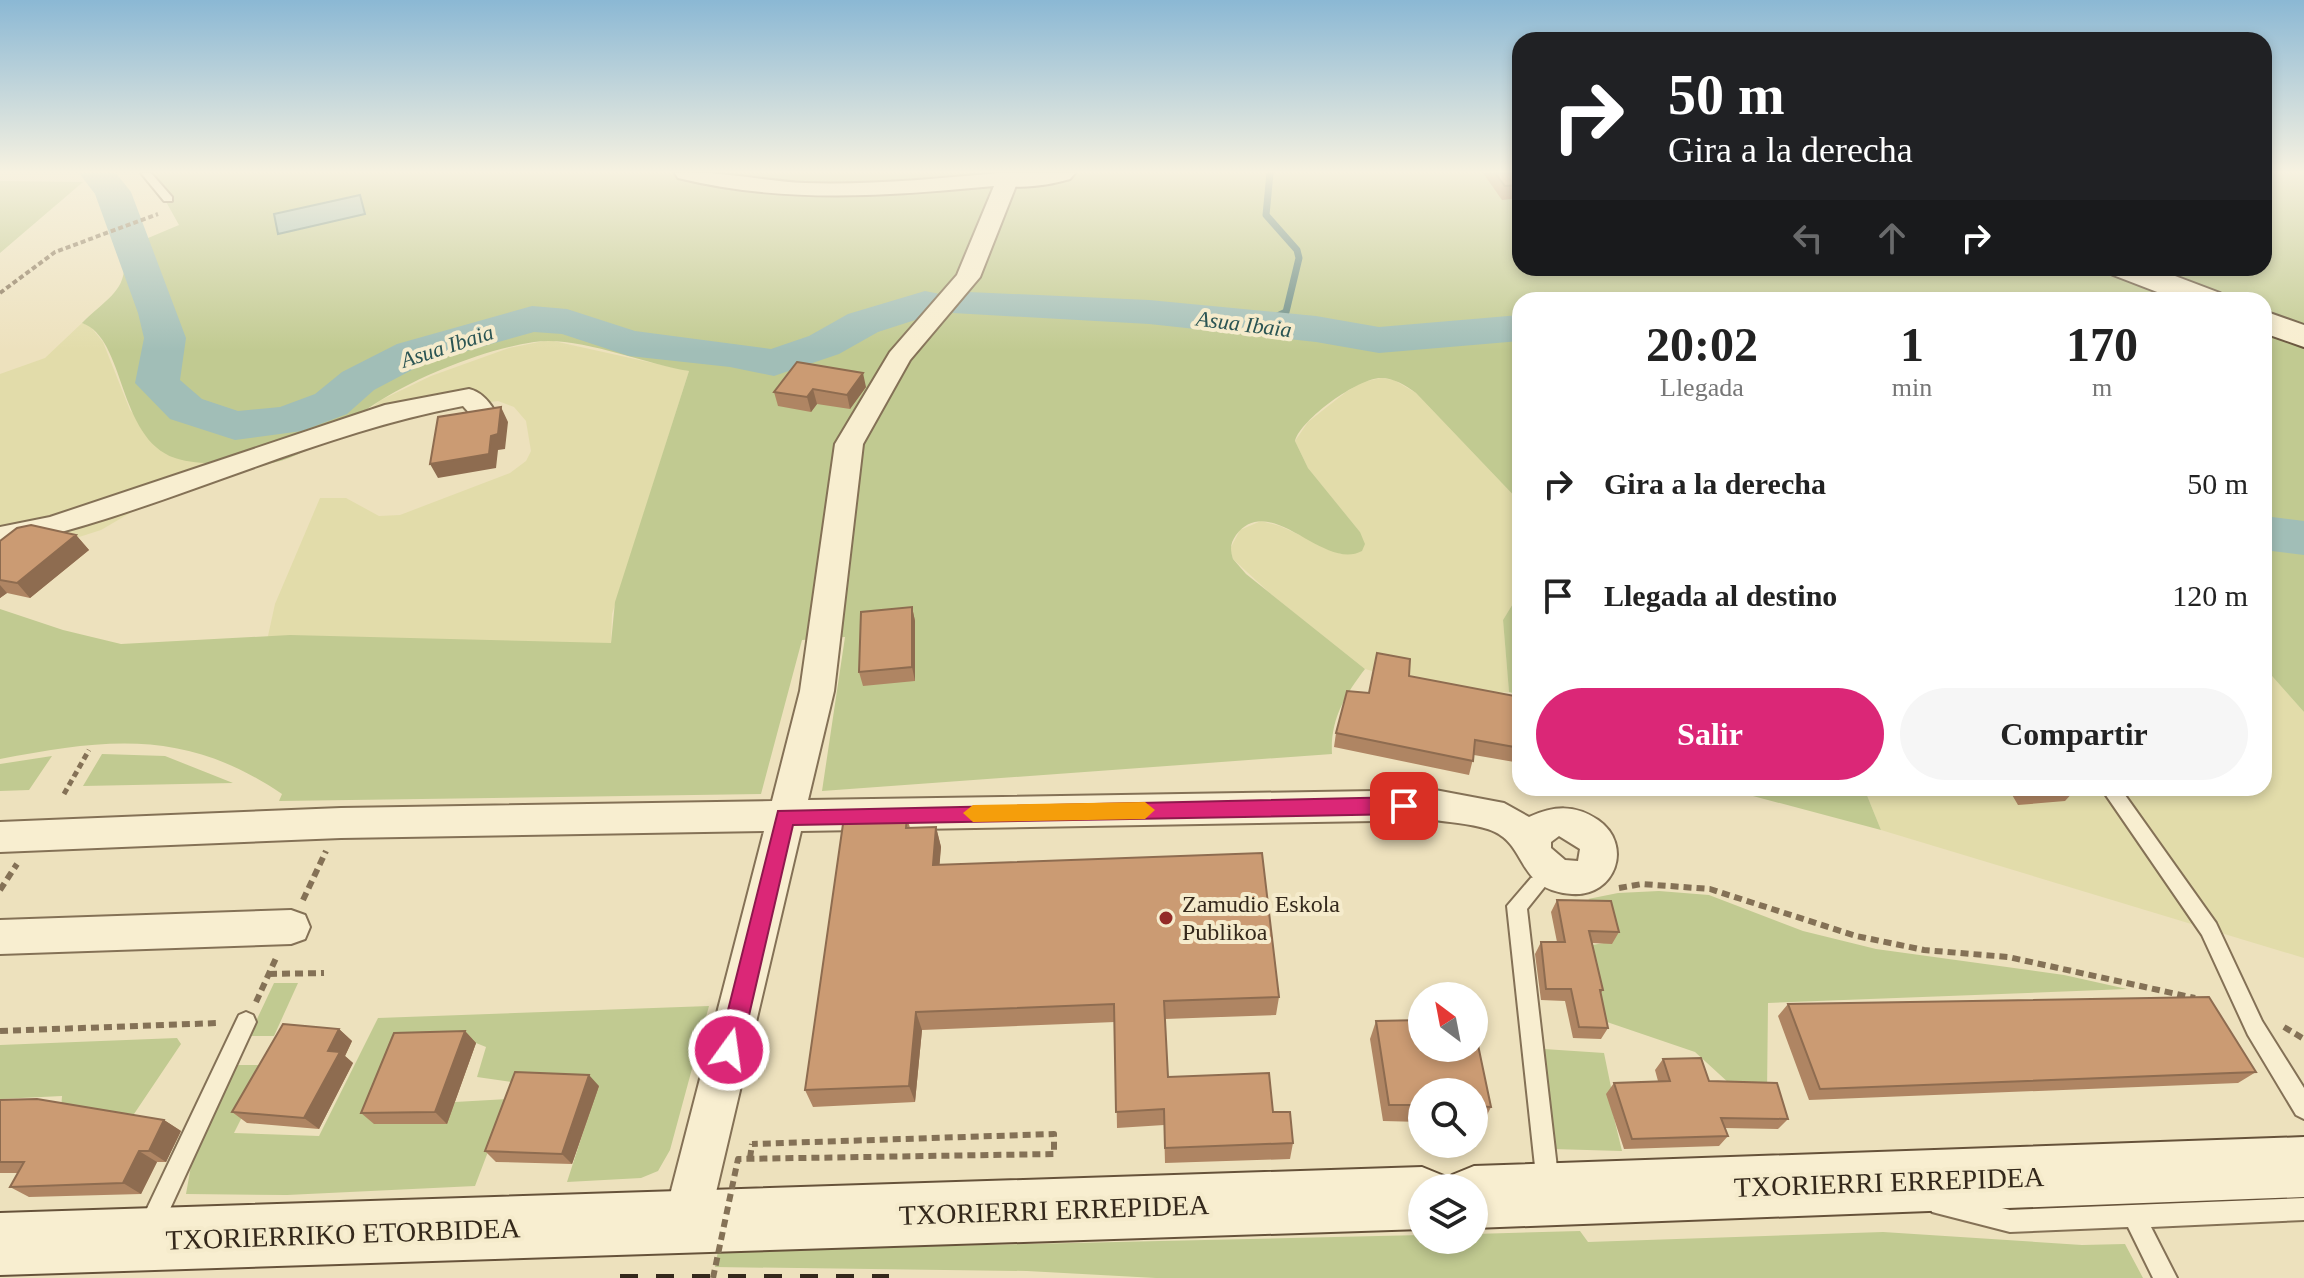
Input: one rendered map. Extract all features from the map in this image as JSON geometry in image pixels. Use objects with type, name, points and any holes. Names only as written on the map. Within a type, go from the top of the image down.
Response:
[{"type":"street","points":[[686,1222],[817,691],[849,444],[899,357],[968,277],[986,233]]},
{"type":"street","points":[[2145,276],[2187,292]]},
{"type":"street","points":[[2272,324],[2304,337]]},
{"type":"street","points":[[0,537],[54,526],[394,411],[469,397],[481,410]]},
{"type":"street","points":[[13,844],[341,823],[1435,805],[1504,818],[1532,840]]},
{"type":"street","points":[[0,937],[291,927]]},
{"type":"street","name":"TXORIERRI ERREPIDEA","points":[[1488,1196],[2304,1167]]},
{"type":"street","name":"TXORIERRI ERREPIDEA","points":[[686,1222],[1408,1198]]},
{"type":"street","name":"TXORIERRIKO ETORBIDEA","points":[[0,1244],[686,1222]]},
{"type":"lane","points":[[2116,796],[2209,929],[2249,1013],[2304,1108]]},
{"type":"lane","points":[[1538,884],[1517,906],[1549,1194]]},
{"type":"lane","points":[[144,1240],[246,1022]]},
{"type":"lane","points":[[1879,1184],[1959,1210],[2010,1221],[2304,1209]]},
{"type":"lane","points":[[2134,1216],[2165,1278]]},
{"type":"path","points":[[0,293],[55,252],[102,233]]},
{"type":"path","points":[[64,794],[89,750]]},
{"type":"path","points":[[0,890],[13,844]]},
{"type":"path","points":[[307,890],[328,847]]},
{"type":"path","points":[[1614,889],[1642,884],[1710,889],[1856,936],[1924,950],[2008,957],[2116,979],[2249,1013],[2304,1039]]},
{"type":"path","points":[[264,987],[269,974],[324,973]]},
{"type":"path","points":[[0,1031],[246,1022]]},
{"type":"path","points":[[713,1278],[738,1159],[1054,1154],[1054,1134],[752,1144],[750,1158]]},
{"type":"shaded area","points":[[82,323],[90,326],[103,342],[130,410],[173,457],[214,464],[101,530],[76,538],[0,533],[0,374],[45,358]]},
{"type":"shaded area","points":[[549,340],[689,371],[612,614],[611,643],[266,645],[275,604],[320,498],[346,498],[379,516],[400,515],[510,473],[526,461],[531,451],[526,421],[514,407],[498,401],[355,420],[381,400],[431,376],[509,348]]},
{"type":"shaded area","points":[[1381,378],[1394,380],[1416,393],[1512,494],[1512,605],[1503,620],[1509,692],[1483,694],[1411,682],[1365,669],[1272,595],[1233,559],[1230,549],[1240,530],[1261,521],[1280,526],[1341,554],[1360,532],[1308,468],[1295,441],[1308,422],[1363,382]]},
{"type":"shaded area","points":[[2272,676],[2304,712],[2304,958],[1881,830],[1867,796],[2272,796]]},
{"type":"green space","points":[[0,233],[24,233],[0,253]]},
{"type":"green space","points":[[161,233],[1512,233],[1512,276],[2272,276],[2272,233],[2304,233],[2304,712],[2272,676],[2272,292],[1512,292],[1512,494],[1416,393],[1399,382],[1381,378],[1359,385],[1332,401],[1308,422],[1295,441],[1308,468],[1360,532],[1365,544],[1362,551],[1347,554],[1331,551],[1265,521],[1250,524],[1233,541],[1233,559],[1246,574],[1365,669],[1340,708],[1332,754],[822,791],[845,637],[802,640],[761,794],[279,801],[282,794],[247,773],[213,758],[146,744],[77,746],[0,759],[0,609],[63,630],[121,644],[290,635],[611,643],[615,602],[689,371],[590,346],[534,342],[475,357],[417,381],[381,400],[312,447],[282,460],[257,465],[175,458],[156,447],[142,431],[107,348],[96,332],[82,323],[109,299],[121,283],[124,274],[122,249]]},
{"type":"green space","points":[[1512,605],[1512,693],[1509,692],[1503,620]]},
{"type":"green space","points":[[102,754],[165,756],[233,783],[83,786]]},
{"type":"green space","points":[[52,756],[29,790],[0,791],[0,764]]},
{"type":"green space","points":[[1753,796],[1867,796],[1881,830]]},
{"type":"green space","points":[[1659,891],[1709,895],[1803,931],[1876,949],[2064,975],[2127,989],[1768,1003],[1767,1094],[1730,1084],[1695,1052],[1604,1021],[1592,945],[1610,942],[1611,910],[1588,899],[1618,893]]},
{"type":"green space","points":[[274,983],[298,983],[274,1036],[249,1036]]},
{"type":"green space","points":[[709,1006],[670,1150],[658,1171],[641,1178],[567,1182],[598,1086],[525,1084],[477,1077],[486,1047],[476,1043],[446,1124],[455,1102],[508,1099],[475,1186],[287,1195],[186,1194],[192,1160],[236,1065],[268,1065],[234,1133],[319,1136],[378,1018]]},
{"type":"green space","points":[[177,1038],[181,1044],[134,1114],[61,1110],[62,1096],[0,1099],[0,1045]]},
{"type":"green space","points":[[1544,1049],[1604,1053],[1612,1092],[1608,1093],[1622,1151],[1552,1149]]},
{"type":"green space","points":[[1580,1231],[1588,1242],[1883,1232],[2082,1245],[2125,1244],[2143,1278],[1156,1278],[1027,1271],[715,1267],[718,1251],[1408,1235],[1408,1254],[1488,1254],[1488,1234]]},
{"type":"building","points":[[797,362],[863,373],[847,395],[813,389],[807,397],[774,392]]},
{"type":"building","points":[[501,407],[498,434],[491,436],[489,454],[430,464],[438,417]]},
{"type":"building","points":[[31,525],[76,535],[17,583],[0,580],[0,541],[17,528]]},
{"type":"building","points":[[912,607],[912,667],[859,672],[861,612]]},
{"type":"building","points":[[1377,653],[1410,659],[1409,676],[1512,695],[1512,747],[1475,740],[1473,761],[1336,733],[1347,691],[1369,693]]},
{"type":"building","points":[[844,817],[907,817],[906,828],[936,827],[933,865],[1262,853],[1279,997],[1164,1001],[1168,1077],[1269,1073],[1273,1112],[1290,1112],[1293,1143],[1165,1148],[1164,1109],[1116,1112],[1114,1004],[916,1012],[909,1086],[805,1090]]},
{"type":"building","points":[[1557,900],[1611,901],[1619,932],[1589,931],[1608,1028],[1579,1027],[1571,989],[1546,989],[1541,942],[1565,942]]},
{"type":"building","points":[[2209,997],[2256,1072],[1820,1089],[1788,1004]]},
{"type":"building","points":[[1408,1020],[1408,1062],[1482,1062],[1485,1078],[1408,1078],[1408,1105],[1389,1105],[1376,1021]]},
{"type":"building","points":[[283,1024],[339,1029],[328,1051],[340,1052],[304,1118],[232,1112]]},
{"type":"building","points":[[465,1031],[435,1112],[361,1113],[394,1033]]},
{"type":"building","points":[[1701,1058],[1709,1081],[1777,1083],[1788,1119],[1721,1118],[1728,1136],[1632,1139],[1614,1083],[1670,1081],[1663,1059]]},
{"type":"building","points":[[515,1072],[589,1075],[562,1154],[485,1151]]},
{"type":"building","points":[[37,1099],[164,1120],[149,1151],[139,1151],[123,1183],[10,1187],[24,1162],[0,1162],[0,1100]]},
{"type":"waterway","name":"Asua Ibaia","points":[[128,233],[159,313],[165,338],[157,383],[186,409],[235,426],[286,421],[331,404],[358,381],[412,353],[532,319],[567,322],[629,343],[730,354],[774,363],[824,345],[863,323],[925,303]]},
{"type":"waterway","points":[[1261,324],[1286,312],[1299,258],[1297,250],[1282,233]]},
{"type":"waterway","name":"Asua Ibaia","points":[[968,304],[1149,312],[1316,329],[1379,340],[1512,329]]},
{"type":"waterway","name":"Asua Ibaia","points":[[2272,534],[2304,538]]},
{"type":"railway","points":[[620,1278],[889,1278]]},
{"type":"slow traffic","points":[[973,813],[1145,810]]},
{"type":"place","name":"Zamudio Eskola Publikoa","points":[[1166,918]]},
{"type":"route","points":[[729,1050],[785,817],[1404,806]]}]
